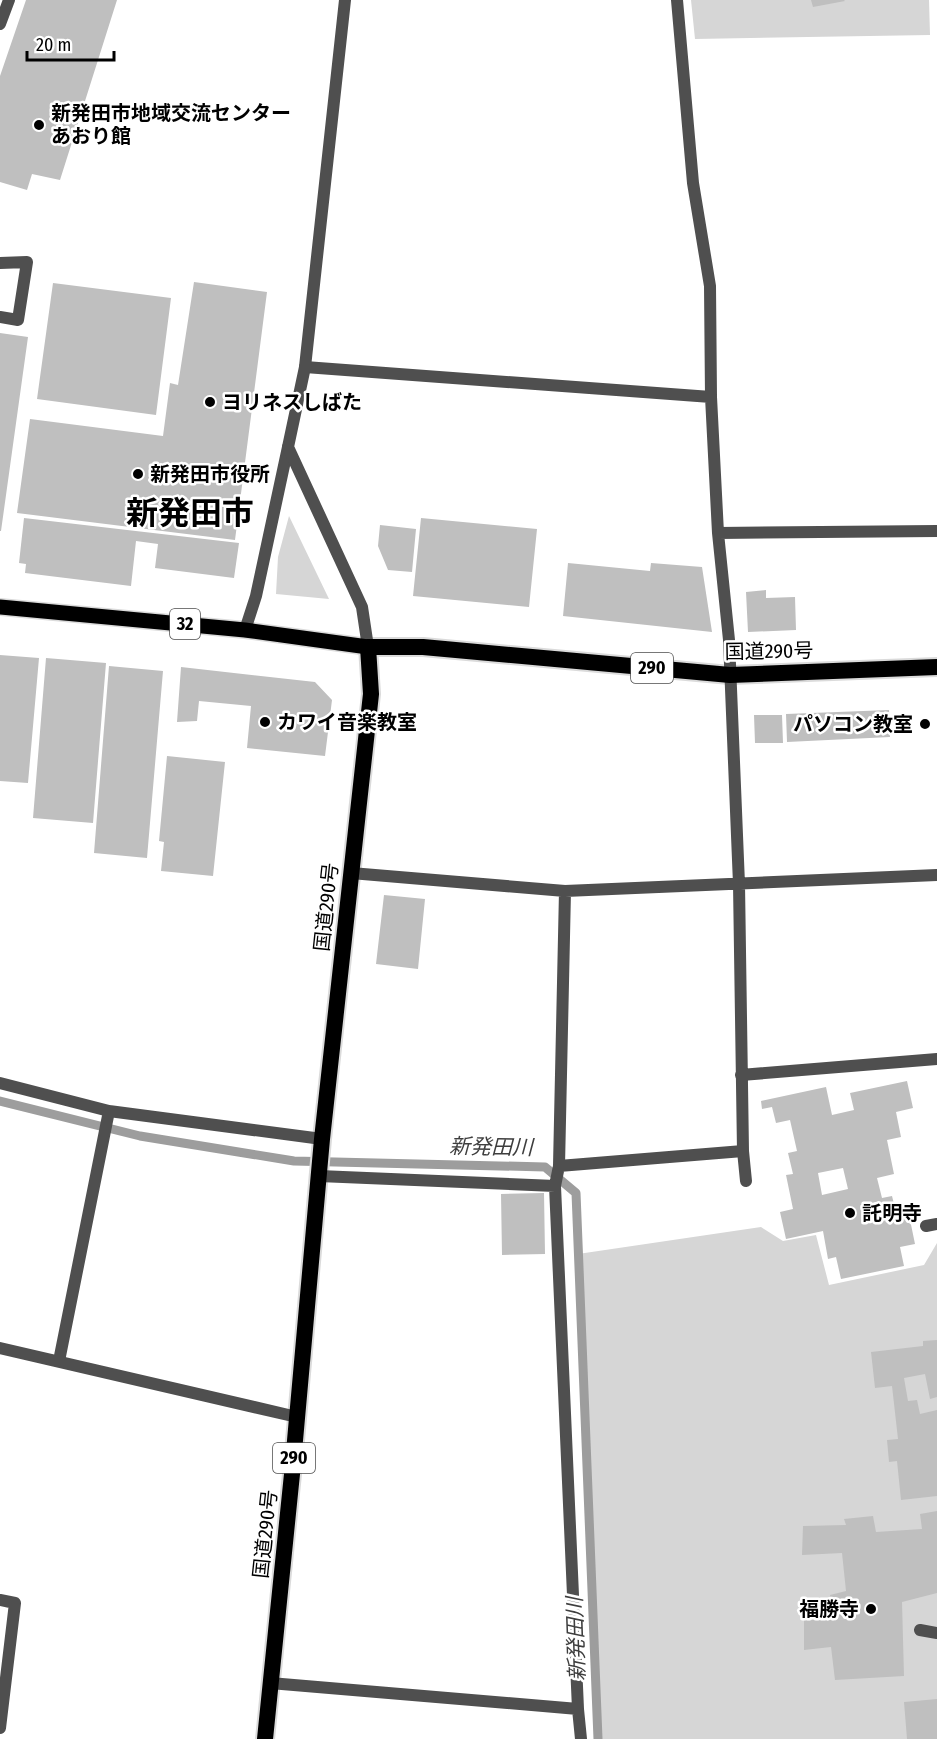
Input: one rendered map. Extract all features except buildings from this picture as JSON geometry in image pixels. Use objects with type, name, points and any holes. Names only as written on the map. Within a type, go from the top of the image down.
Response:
[{"type":"highway","name":"国道290号","points":[[265,1739],[322,1139],[371,694],[368,647],[423,647],[730,675],[937,667]]},
{"type":"main road","name":"32","points":[[0,607],[245,630],[368,647]]},
{"type":"street","points":[[0,24],[9,0]]},
{"type":"street","points":[[245,630],[256,596],[305,368],[345,0]]},
{"type":"street","points":[[677,0],[693,183],[710,286],[711,397],[718,533],[729,640],[739,884],[741,1075],[746,1181]]},
{"type":"street","points":[[0,263],[27,262],[18,320],[0,317]]},
{"type":"street","points":[[305,368],[711,397]]},
{"type":"street","points":[[288,447],[362,607],[368,647]]},
{"type":"street","points":[[718,533],[937,531]]},
{"type":"street","points":[[351,873],[565,891],[937,875]]},
{"type":"street","points":[[565,891],[560,1166],[555,1186],[581,1739]]},
{"type":"street","points":[[741,1075],[937,1059]]},
{"type":"street","points":[[0,1083],[110,1112],[322,1139]]},
{"type":"street","points":[[59,1361],[110,1112]]},
{"type":"street","points":[[560,1166],[743,1151]]},
{"type":"street","points":[[319,1176],[555,1186]]},
{"type":"street","points":[[0,1348],[297,1417]]},
{"type":"street","points":[[0,1600],[15,1603],[0,1728]]},
{"type":"street","points":[[920,1629],[937,1633]]},
{"type":"street","points":[[270,1683],[578,1709]]},
{"type":"shaded area","points":[[691,0],[929,0],[930,35],[695,39]]},
{"type":"shaded area","points":[[289,516],[329,599],[276,594],[278,557]]},
{"type":"shaded area","points":[[761,1227],[783,1241],[816,1235],[829,1285],[924,1265],[937,1243],[937,1739],[598,1739],[578,1254]]},
{"type":"waterway","name":"新発田川","points":[[0,1101],[140,1136],[294,1161],[545,1167],[576,1193],[598,1739]]},
{"type":"place","name":"新発田市地域交流センター あおり館","points":[[39,125]]},
{"type":"place","name":"ヨリネスしばた","points":[[210,402]]},
{"type":"place","name":"新発田市役所","points":[[138,474]]},
{"type":"place","name":"カワイ音楽教室","points":[[265,722]]},
{"type":"place","name":"パソコン教室","points":[[925,724]]},
{"type":"place","name":"託明寺","points":[[850,1213]]},
{"type":"place","name":"福勝寺","points":[[871,1609]]},
{"type":"district","name":"新発田市","points":[[190,513]]}]
